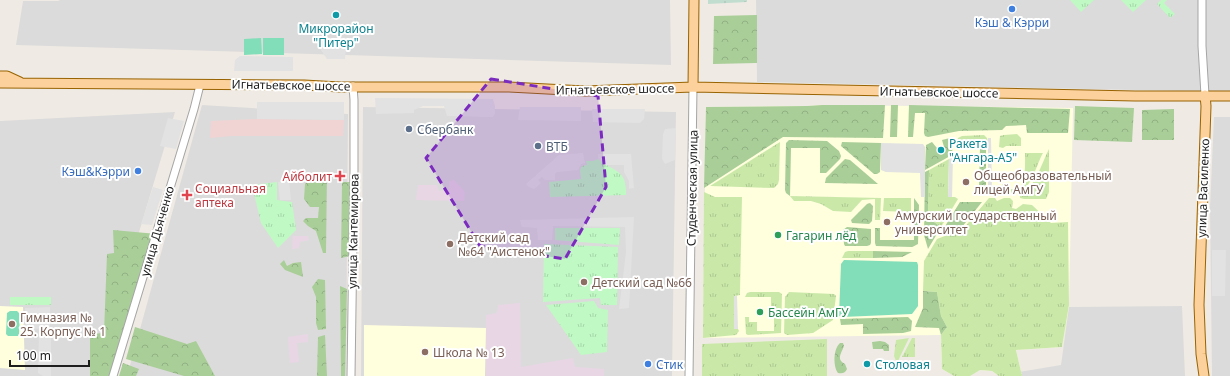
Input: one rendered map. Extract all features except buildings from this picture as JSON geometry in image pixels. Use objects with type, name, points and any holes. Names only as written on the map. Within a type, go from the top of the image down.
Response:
[{"type":"main road","name":"Студенческая улица","points":[[694,0],[694,87]]},
{"type":"main road","points":[[0,76],[7,76],[23,83]]},
{"type":"main road","name":"Игнатьевское шоссе","points":[[0,83],[509,87],[585,91],[694,87],[1128,96],[1230,96]]},
{"type":"main road","name":"улица Василенко","points":[[1204,376],[1201,354],[1199,305],[1206,106],[1205,95]]},
{"type":"street","name":"улица Василенко","points":[[1202,0],[1202,46],[1205,95]]},
{"type":"street","name":"улица Дьяченко","points":[[113,376],[194,110],[200,85]]},
{"type":"street","name":"улица Кантемирова","points":[[351,376],[351,282],[354,170],[353,86]]},
{"type":"street","name":"Студенческая улица","points":[[688,376],[694,87]]},
{"type":"highlighted area","points":[[491,79],[598,96],[606,187],[565,259],[480,246],[426,158]]},
{"type":"shaded area","points":[[670,0],[671,65],[16,45],[23,1]]},
{"type":"shaded area","points":[[756,0],[1230,0],[1230,92],[757,82]]},
{"type":"shaded area","points":[[319,47],[346,47],[345,59],[327,59]]},
{"type":"shaded area","points":[[240,56],[293,57],[293,71],[234,71],[235,60]]},
{"type":"shaded area","points":[[375,98],[493,99],[495,114],[493,117],[447,116],[444,106],[423,106],[414,110],[414,113],[376,114]]},
{"type":"shaded area","points":[[257,102],[344,102],[344,120],[257,119]]},
{"type":"shaded area","points":[[202,105],[348,114],[346,376],[127,376]]},
{"type":"shaded area","name":"Амурский государственный университет","points":[[822,105],[1073,108],[1069,305],[1062,347],[1016,350],[1022,376],[999,376],[992,371],[980,370],[967,376],[954,376],[942,369],[941,335],[703,338],[706,107]]},
{"type":"shaded area","points":[[363,107],[676,112],[672,376],[361,376]]},
{"type":"shaded area","points":[[520,107],[581,107],[581,121],[518,120]]},
{"type":"shaded area","points":[[592,109],[645,109],[644,119],[640,123],[593,122]]},
{"type":"shaded area","points":[[175,112],[96,376],[0,376],[0,121]]},
{"type":"shaded area","points":[[1214,117],[1230,117],[1230,376],[1212,376],[1210,208]]},
{"type":"shaded area","points":[[168,118],[184,121],[176,149],[160,146]]},
{"type":"shaded area","points":[[257,119],[344,120],[343,136],[231,136],[210,138],[211,121]]},
{"type":"shaded area","points":[[676,128],[675,160],[665,164],[662,159],[663,134],[665,129]]},
{"type":"shaded area","points":[[988,138],[991,138],[992,191],[988,191]]},
{"type":"shaded area","points":[[881,143],[923,144],[925,147],[925,197],[921,197],[920,173],[886,172],[881,170]]},
{"type":"shaded area","points":[[583,153],[585,163],[581,164],[578,170],[557,172],[555,174],[555,180],[545,180],[542,177],[538,180],[541,183],[534,189],[526,184],[559,155]]},
{"type":"shaded area","points":[[598,154],[631,154],[634,188],[629,189],[629,181],[624,172],[624,165],[605,165],[598,158]]},
{"type":"shaded area","points":[[953,157],[952,197],[948,197],[949,159]]},
{"type":"shaded area","points":[[289,180],[291,200],[280,200],[278,182]]},
{"type":"shaded area","points":[[454,180],[465,192],[464,201],[416,200],[418,185],[437,185],[439,191],[449,190],[449,181]]},
{"type":"shaded area","points":[[153,187],[163,190],[152,225],[141,224]]},
{"type":"shaded area","points":[[634,217],[629,308],[619,309],[626,252],[625,227],[553,226],[552,240],[538,240],[537,228],[522,227],[520,220]]},
{"type":"shaded area","points":[[293,236],[308,236],[309,240],[300,242],[299,248],[292,249]]},
{"type":"shaded area","points":[[1212,250],[1226,250],[1225,296],[1212,296]]},
{"type":"shaded area","points":[[734,296],[737,296],[738,329],[734,329]]},
{"type":"shaded area","points":[[520,303],[521,367],[573,358],[575,367],[604,369],[604,376],[486,376],[486,315],[497,313],[498,305]]},
{"type":"shaded area","name":"Гимназия № 25. Корпус № 1","points":[[0,306],[23,307],[25,370],[0,368]]},
{"type":"shaded area","points":[[1182,306],[1185,376],[995,376],[1061,365],[1069,307]]},
{"type":"shaded area","points":[[50,307],[50,328],[26,329],[25,308]]},
{"type":"shaded area","name":"Школа № 13","points":[[364,325],[486,328],[485,376],[364,376]]},
{"type":"shaded area","points":[[51,332],[51,376],[43,376],[38,373],[39,333]]},
{"type":"shaded area","points":[[308,334],[308,342],[297,343],[299,362],[290,363],[288,337]]},
{"type":"green space","points":[[708,0],[747,0],[747,2],[708,4]]},
{"type":"green space","points":[[1070,0],[1094,0],[1081,12]]},
{"type":"green space","points":[[1121,0],[1146,0],[1133,12]]},
{"type":"green space","points":[[1161,0],[1167,0],[1164,3],[1175,14],[1170,18],[1157,4]]},
{"type":"green space","points":[[757,15],[757,63],[713,64],[714,16]]},
{"type":"green space","points":[[261,38],[262,54],[244,55],[244,39]]},
{"type":"green space","points":[[263,38],[284,38],[284,55],[263,55]]},
{"type":"green space","points":[[885,105],[883,138],[783,137],[704,188],[706,107]]},
{"type":"green space","points":[[891,105],[898,105],[897,137],[890,137]]},
{"type":"green space","points":[[909,105],[1070,109],[1068,133],[1027,133],[1026,125],[1006,126],[1002,130],[959,131],[928,137],[925,136],[924,133],[925,113],[915,113],[913,137],[908,137]]},
{"type":"green space","points":[[1075,106],[1134,108],[1132,142],[1074,140]]},
{"type":"green space","points":[[1174,109],[1174,140],[1142,140],[1142,110]]},
{"type":"green space","points":[[1017,134],[1021,138],[1021,146],[999,147],[1000,136]]},
{"type":"green space","points":[[984,135],[988,142],[957,142],[958,138],[962,136]]},
{"type":"green space","points":[[950,138],[953,140],[952,155],[925,170],[926,145],[932,142],[941,153],[943,153],[945,150],[942,140]]},
{"type":"green space","points":[[789,140],[827,141],[839,151],[841,156],[840,159],[826,173],[820,173],[820,148],[791,148],[790,196],[785,190],[786,143]]},
{"type":"green space","points":[[780,142],[779,180],[778,184],[774,188],[710,186]]},
{"type":"green space","points":[[842,142],[881,143],[880,172],[874,174],[841,146]]},
{"type":"green space","points":[[982,146],[986,150],[986,190],[979,189],[980,147]]},
{"type":"green space","points":[[1049,149],[1049,192],[1046,199],[1020,198],[1020,195],[1030,187],[1038,175]]},
{"type":"green space","points":[[1025,153],[1043,153],[1026,188],[1013,194],[1004,193],[1002,190],[1002,184],[1005,184],[1007,189],[1016,189],[1022,184],[1025,171]]},
{"type":"green space","points":[[598,159],[619,172],[624,180],[626,195],[550,197],[549,182],[581,179],[580,170],[582,166],[587,165],[586,161]]},
{"type":"green space","points":[[845,159],[850,160],[878,184],[825,183],[826,178]]},
{"type":"green space","points":[[949,159],[948,197],[955,197],[958,199],[941,227],[934,222],[928,210],[929,170]]},
{"type":"green space","points":[[929,170],[928,210],[934,222],[941,227],[928,249],[924,235],[925,172]]},
{"type":"green space","points":[[327,172],[326,253],[323,253],[316,231],[303,221],[306,218],[318,218],[319,207],[310,207],[304,199],[305,184],[315,174]]},
{"type":"green space","points":[[277,182],[277,200],[292,202],[296,230],[278,248],[261,223],[252,185]]},
{"type":"green space","points":[[342,182],[350,182],[350,256],[341,258]]},
{"type":"green space","points":[[704,192],[715,197],[742,197],[740,295],[734,296],[734,329],[738,329],[739,331],[736,335],[703,338]]},
{"type":"green space","points":[[790,196],[881,198],[880,220],[875,220],[875,199],[862,200],[851,212],[833,211],[821,204],[811,201],[794,201]]},
{"type":"green space","points":[[884,198],[911,198],[911,212],[883,211]]},
{"type":"green space","points":[[914,198],[919,205],[918,244],[912,247],[876,246],[875,228],[880,228],[880,240],[914,240]]},
{"type":"green space","points":[[989,198],[995,198],[997,201],[1004,198],[1010,198],[1013,201],[1012,208],[1016,209],[1023,204],[1032,205],[1051,223],[1068,222],[1069,305],[1062,347],[1016,350],[1022,376],[999,376],[992,371],[980,370],[970,376],[954,376],[942,369],[941,335],[947,327],[941,316],[937,292],[923,291],[924,261],[937,239],[963,229]]},
{"type":"green space","points":[[960,202],[982,202],[962,227],[939,236]]},
{"type":"green space","points":[[870,203],[873,206],[872,221],[869,224],[852,223],[851,220],[867,204]]},
{"type":"green space","points":[[847,227],[871,229],[870,245],[845,246],[843,230]]},
{"type":"green space","points":[[555,228],[620,228],[619,245],[555,240]]},
{"type":"green space","points":[[113,230],[157,234],[113,376],[90,376],[90,334],[104,333],[107,254],[114,253]]},
{"type":"green space","points":[[544,244],[618,247],[617,305],[601,305],[600,298],[543,302]]},
{"type":"green space","points":[[873,251],[873,258],[842,258],[845,252]]},
{"type":"green space","points":[[873,251],[912,252],[902,257],[873,258]]},
{"type":"green space","points":[[284,260],[287,266],[293,263],[301,262],[303,277],[285,270],[280,264]]},
{"type":"green space","points":[[844,260],[917,262],[918,306],[912,314],[839,316],[841,264]]},
{"type":"green space","points":[[318,279],[325,280],[326,329],[318,330],[316,323],[316,297],[312,287]]},
{"type":"green space","points":[[340,286],[347,289],[345,376],[341,376]]},
{"type":"green space","points":[[923,291],[937,292],[941,316],[947,327],[941,335],[939,328],[915,327],[923,308]]},
{"type":"green space","points":[[779,292],[782,294],[781,333],[746,334],[745,317],[749,317],[749,322],[757,322],[757,331],[774,331],[774,307],[771,307],[771,297],[745,297],[747,293]]},
{"type":"green space","points":[[789,292],[834,294],[836,296],[833,320],[813,333],[787,335],[784,333],[785,297]]},
{"type":"green space","points":[[10,297],[51,297],[51,305],[10,305]]},
{"type":"green space","points":[[594,301],[598,308],[608,310],[607,352],[581,355],[546,305]]},
{"type":"green space","points":[[10,311],[17,311],[20,314],[18,336],[8,336],[6,334],[7,313]]},
{"type":"green space","points":[[908,317],[912,321],[911,331],[903,333],[863,334],[863,324],[841,325],[840,319]]},
{"type":"green space","points":[[135,327],[187,344],[196,341],[215,376],[184,376],[126,359]]},
{"type":"green space","points":[[325,335],[327,376],[317,376],[318,337]]},
{"type":"green space","points":[[909,338],[898,361],[896,361],[894,356],[896,340]]},
{"type":"green space","points":[[912,338],[915,338],[915,357],[902,357]]},
{"type":"green space","points":[[827,339],[827,376],[702,376],[702,344]]},
{"type":"green space","points":[[880,341],[889,345],[889,351],[884,351],[883,349],[873,349],[872,342]]},
{"type":"green space","points":[[840,343],[843,343],[844,346],[840,358],[847,369],[845,372],[838,373],[835,367],[835,354]]},
{"type":"green space","points":[[123,363],[139,369],[136,376],[119,376]]},
{"type":"place","name":"Кэш & Кэрри","points":[[1012,9]]},
{"type":"place","name":"Микрорайон \"Питер\"","points":[[336,15]]},
{"type":"place","name":"Сбербанк","points":[[409,129]]},
{"type":"place","name":"ВТБ","points":[[538,146]]},
{"type":"place","name":"Ракета \"Ангара-А5\"","points":[[941,150]]},
{"type":"place","name":"Кэш&Кэрри","points":[[138,171]]},
{"type":"place","name":"Айболит","points":[[340,176]]},
{"type":"place","name":"Общеобразовательный лицей АмГУ","points":[[966,182]]},
{"type":"place","name":"Социальная аптека","points":[[187,195]]},
{"type":"place","name":"Амурский государственный университет","points":[[887,222]]},
{"type":"place","name":"Гагарин лёд","points":[[778,235]]},
{"type":"place","name":"Детский сад №64 \"Аистенок\"","points":[[450,244]]},
{"type":"place","name":"Детский сад №66","points":[[584,282]]},
{"type":"place","name":"Бассейн АмГУ","points":[[760,312]]},
{"type":"place","name":"Гимназия № 25. Корпус № 1","points":[[12,324]]},
{"type":"place","name":"Школа № 13","points":[[425,352]]},
{"type":"place","name":"Стик","points":[[648,364]]},
{"type":"place","name":"Столовая","points":[[867,364]]}]
